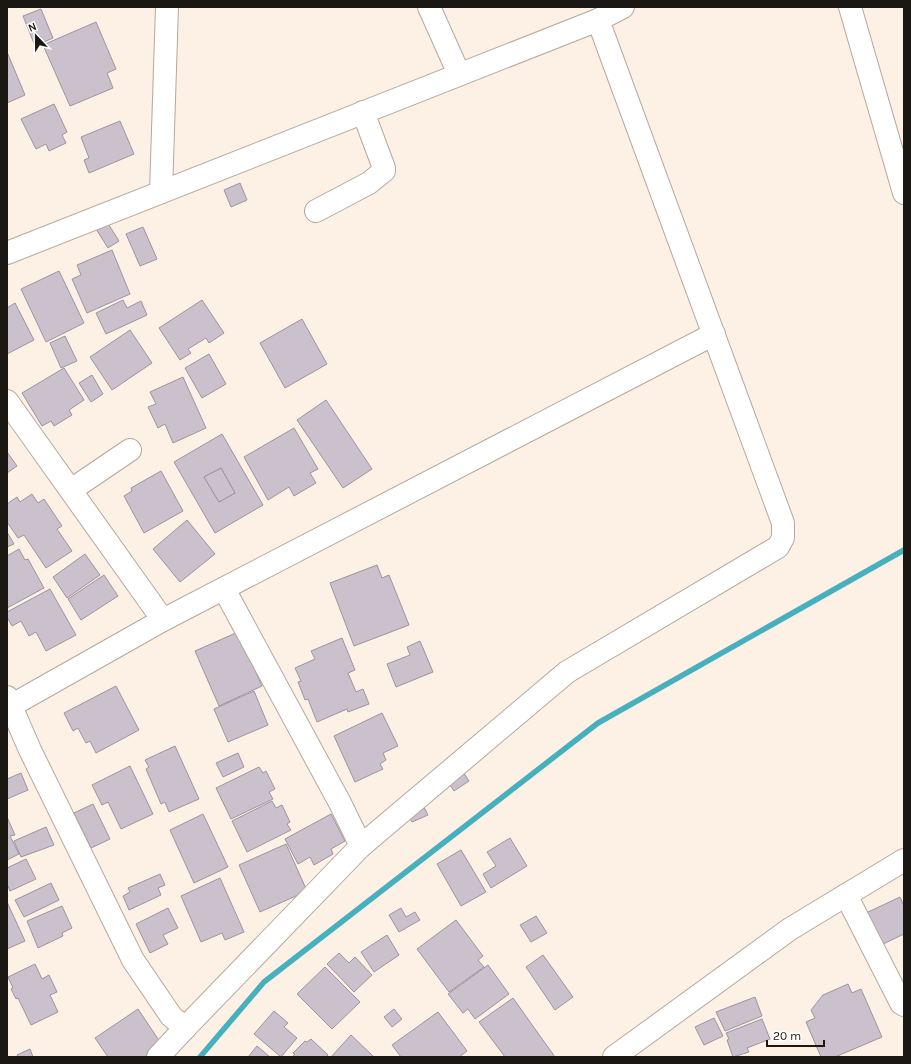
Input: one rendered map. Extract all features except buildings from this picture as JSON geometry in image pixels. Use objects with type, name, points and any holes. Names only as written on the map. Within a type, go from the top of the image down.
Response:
[{"type":"street","points":[[161,192],[167,7]]},
{"type":"street","points":[[429,7],[460,74]]},
{"type":"street","points":[[7,253],[598,20],[623,7]]},
{"type":"street","points":[[850,7],[904,193]]},
{"type":"street","points":[[158,1057],[184,1028],[361,846],[567,672],[778,547],[783,538],[783,523],[598,20]]},
{"type":"street","points":[[316,211],[370,183],[384,171],[362,112]]},
{"type":"street","points":[[184,1028],[170,1016],[133,960],[8,704],[163,620],[714,334]]},
{"type":"street","points":[[7,401],[163,620]]},
{"type":"street","points":[[71,490],[130,450]]},
{"type":"street","points":[[224,589],[340,803],[361,846]]},
{"type":"street","points":[[614,1057],[790,929],[904,860]]},
{"type":"street","points":[[846,895],[901,1003],[904,1005]]},
{"type":"waterway","points":[[200,1057],[264,982],[598,723],[904,550]]}]
